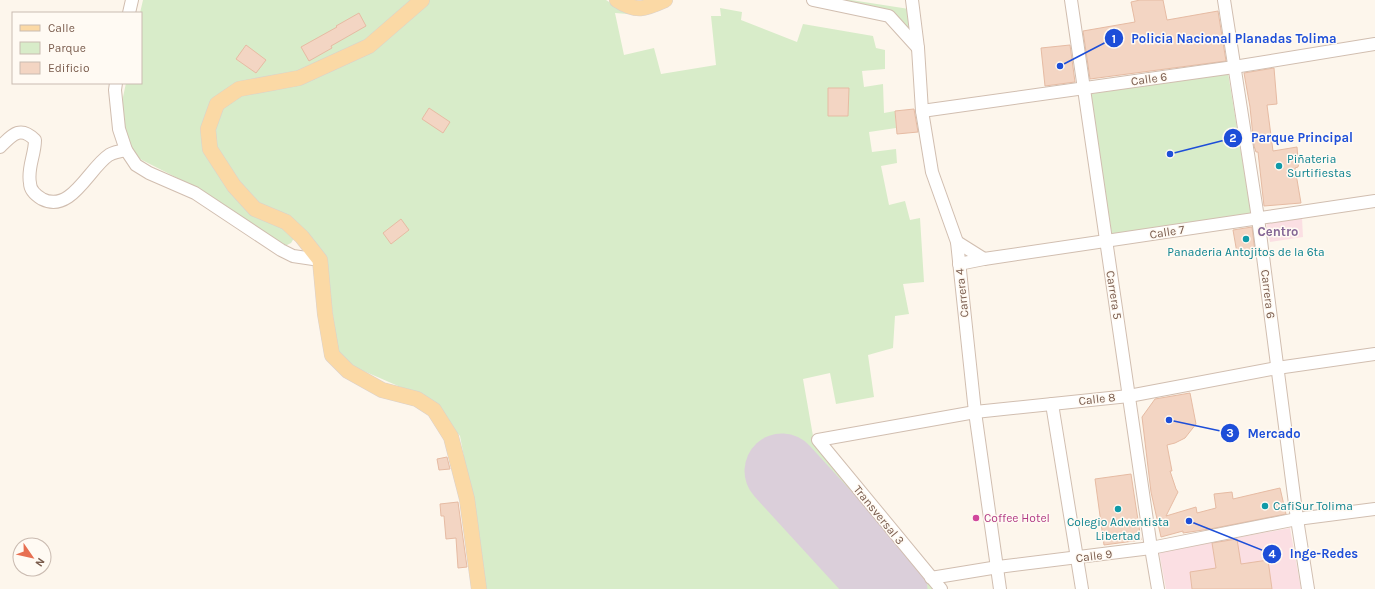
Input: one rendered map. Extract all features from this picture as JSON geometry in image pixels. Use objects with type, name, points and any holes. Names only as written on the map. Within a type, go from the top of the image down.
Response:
[{"type":"main road","points":[[422,0],[369,46],[299,78],[239,90],[217,104],[208,129],[210,149],[234,186],[255,209],[286,222],[302,238],[320,260],[325,314],[332,355],[348,371],[382,390],[417,399],[434,410],[451,437],[467,499],[479,589]]},
{"type":"main road","points":[[617,0],[635,9],[646,9],[665,0]]},
{"type":"street","points":[[129,12],[132,0]]},
{"type":"street","points":[[813,0],[889,16],[918,48]]},
{"type":"street","name":"Carrera 4","points":[[912,0],[918,48],[922,111],[932,172],[957,242],[975,412],[1000,589]]},
{"type":"street","name":"Carrera 5","points":[[1071,0],[1105,241],[1158,589]]},
{"type":"street","name":"Carrera 6","points":[[1224,0],[1258,218],[1297,520],[1308,589]]},
{"type":"street","name":"Calle 6","points":[[922,111],[1234,67],[1375,44]]},
{"type":"street","points":[[116,84],[115,90],[119,129],[126,150],[136,165],[149,173],[195,193],[281,250],[294,256],[320,260]]},
{"type":"street","points":[[0,147],[13,134],[22,133],[35,140],[35,148],[30,170],[30,184],[34,192],[41,198],[46,201],[56,202],[73,194],[90,172],[109,154],[126,150]]},
{"type":"street","name":"Calle 7","points":[[959,264],[984,259],[1375,201]]},
{"type":"street","points":[[957,242],[984,259]]},
{"type":"street","name":"Calle 8","points":[[818,440],[975,412],[1129,396],[1277,368],[1375,354]]},
{"type":"street","points":[[1052,404],[1082,589]]},
{"type":"street","name":"Transversal 3","points":[[818,440],[941,589]]},
{"type":"street","name":"Calle 9","points":[[931,578],[998,567],[1151,548],[1297,520],[1375,509]]},
{"type":"shaded area","points":[[1302,218],[1303,237],[1270,242],[1266,222]]},
{"type":"shaded area","points":[[1290,528],[1301,589],[1166,589],[1159,552]]},
{"type":"green space","points":[[143,0],[414,0],[364,42],[299,74],[215,102],[207,152],[294,238],[291,243],[285,246],[205,192],[136,157],[123,126],[123,97],[126,84],[142,84],[142,12],[140,12]]},
{"type":"green space","points":[[430,0],[606,0],[628,14],[615,13],[624,55],[654,48],[661,74],[716,65],[711,16],[721,16],[720,8],[742,12],[741,20],[797,42],[803,24],[873,36],[876,48],[885,50],[885,69],[862,71],[864,87],[883,84],[884,113],[895,111],[896,128],[869,132],[872,152],[896,149],[897,163],[881,166],[889,205],[905,201],[910,220],[920,218],[924,282],[903,284],[909,314],[895,316],[893,348],[868,355],[874,397],[836,404],[830,373],[803,379],[813,436],[935,589],[484,589],[472,500],[460,436],[437,409],[419,395],[352,366],[338,351],[325,258],[261,204],[242,184],[216,147],[213,131],[223,109],[242,94],[375,47]]},
{"type":"green space","points":[[834,0],[851,0],[909,9],[914,39],[890,10]]},
{"type":"green space","points":[[1228,73],[1251,213],[1112,235],[1090,94]]},
{"type":"building","points":[[1140,0],[1163,0],[1167,20],[1218,11],[1226,61],[1090,79],[1083,31],[1135,22],[1131,2]]},
{"type":"building","points":[[359,13],[366,26],[331,46],[332,48],[309,61],[301,47]]},
{"type":"building","points":[[246,45],[266,60],[256,73],[236,59]]},
{"type":"building","points":[[1070,45],[1075,82],[1045,86],[1041,48]]},
{"type":"building","points":[[1274,68],[1277,104],[1267,105],[1273,151],[1297,147],[1298,159],[1300,159],[1298,167],[1295,168],[1301,203],[1264,206],[1258,152],[1256,152],[1254,146],[1250,107],[1244,73]]},
{"type":"building","points":[[828,88],[849,88],[848,116],[828,116]]},
{"type":"building","points":[[429,108],[450,122],[443,133],[422,119]]},
{"type":"building","points":[[914,109],[918,132],[897,134],[895,111]]},
{"type":"building","points":[[401,219],[409,230],[391,244],[383,233]]},
{"type":"building","name":"Panaderia Antojitos de la 6ta","points":[[1252,227],[1255,251],[1237,253],[1233,230]]},
{"type":"building","points":[[1190,393],[1196,424],[1185,438],[1167,445],[1172,471],[1170,471],[1178,492],[1166,516],[1196,507],[1197,513],[1216,508],[1214,494],[1232,492],[1233,499],[1280,488],[1286,514],[1210,529],[1183,533],[1183,531],[1161,537],[1151,492],[1142,417],[1155,399]]},
{"type":"building","points":[[447,457],[450,469],[439,470],[437,459]]},
{"type":"building","name":"Colegio Adventista Libertad","points":[[1131,474],[1141,540],[1104,545],[1095,479]]},
{"type":"building","points":[[458,502],[467,567],[458,568],[456,538],[446,539],[444,516],[441,516],[440,504]]},
{"type":"building","points":[[1237,539],[1241,564],[1268,560],[1272,589],[1192,589],[1190,572],[1216,568],[1212,543]]},
{"type":"runway","points":[[782,471],[890,589]]},
{"type":"place","name":"Policia Nacional Planadas Tolima","points":[[1060,66]]},
{"type":"place","name":"Parque Principal","points":[[1170,154]]},
{"type":"place","name":"Piñateria Surtifiestas","points":[[1279,166]]},
{"type":"place","name":"Panaderia Antojitos de la 6ta","points":[[1246,239]]},
{"type":"place","name":"Mercado","points":[[1169,420]]},
{"type":"place","name":"CafiSur Tolima","points":[[1265,506]]},
{"type":"place","name":"Colegio Adventista Libertad","points":[[1118,509]]},
{"type":"place","name":"Coffee Hotel","points":[[976,518]]},
{"type":"place","name":"Inge-Redes","points":[[1189,521]]},
{"type":"district","name":"Centro","points":[[1278,231]]}]
